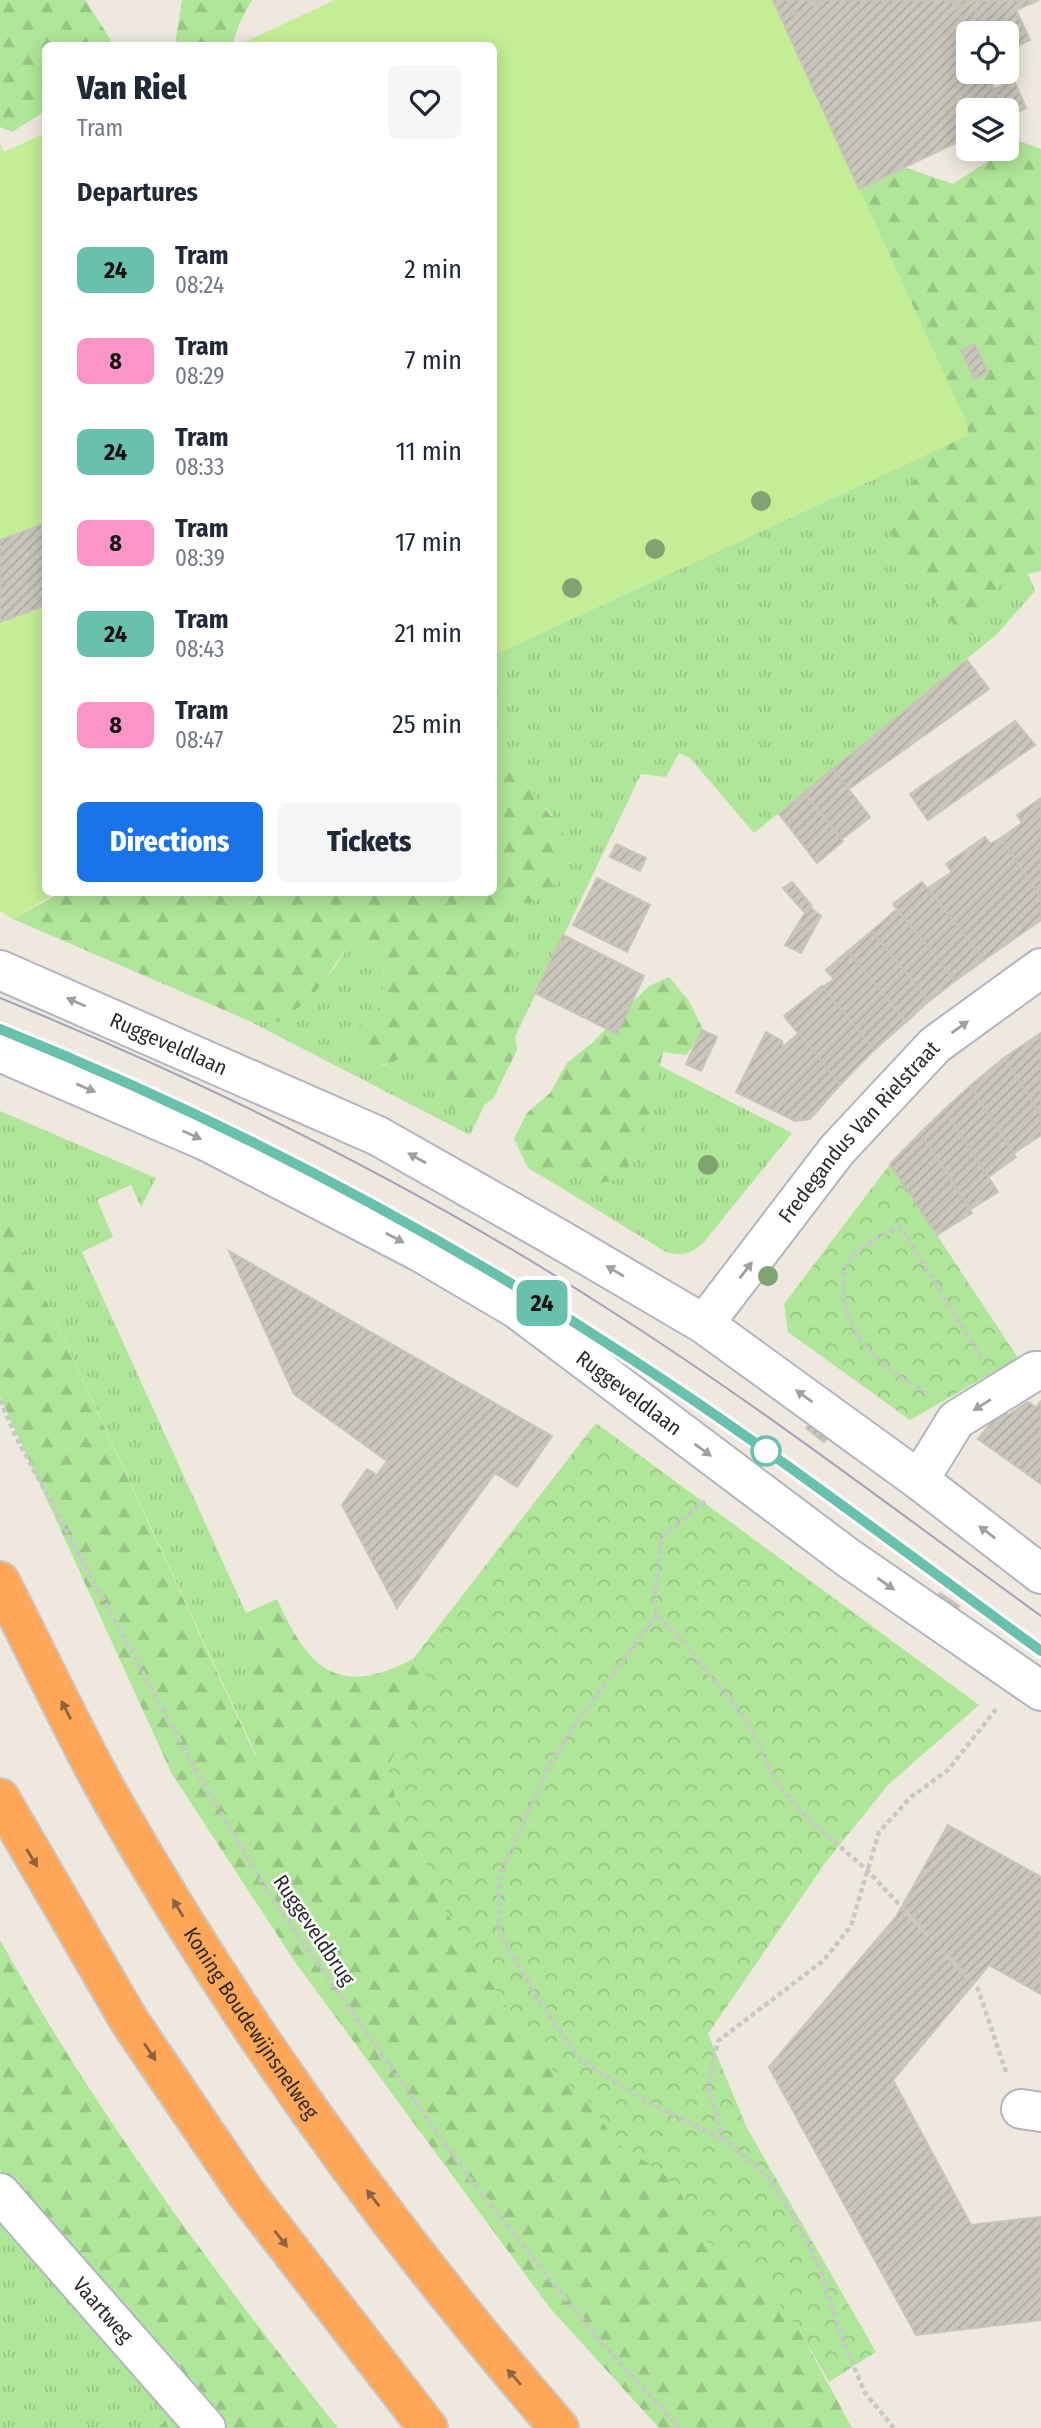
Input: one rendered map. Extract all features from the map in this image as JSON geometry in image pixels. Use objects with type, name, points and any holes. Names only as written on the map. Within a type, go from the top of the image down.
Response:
[{"type":"highway","name":"Koning Boudewijnsnelweg","points":[[0,1581],[105,1787],[226,1988],[365,2189],[493,2351],[559,2428]]},
{"type":"highway","points":[[0,1798],[130,2022],[246,2193],[428,2428]]},
{"type":"street","name":"Fredegandus Van Rielstraat","points":[[704,1324],[837,1150],[935,1045],[1041,968]]},
{"type":"street","name":"Ruggeveldlaan","points":[[0,970],[378,1136],[704,1324],[919,1480],[1041,1574]]},
{"type":"street","name":"Ruggeveldlaan","points":[[0,1052],[218,1147],[421,1252],[517,1310],[582,1355],[648,1410],[847,1557],[1004,1668],[1041,1691]]},
{"type":"street","points":[[919,1480],[957,1420],[1035,1371],[1041,1371]]},
{"type":"street","name":"Vaartweg","points":[[0,2193],[206,2428]]},
{"type":"path","points":[[970,1412],[894,1375],[852,1326],[842,1297],[843,1275],[850,1259],[900,1226],[1003,1392]]},
{"type":"path","name":"Ruggeveldbrug","points":[[0,1400],[16,1437],[194,1767],[271,1897],[470,2179],[591,2330],[679,2428]]},
{"type":"path","points":[[709,1498],[663,1536],[654,1601],[657,1615],[681,1639],[749,1723],[776,1782],[807,1818],[867,1870],[978,1989],[1031,2110]]},
{"type":"path","points":[[657,1615],[578,1720],[548,1768],[499,1877],[499,1930],[536,1996],[580,2060],[654,2106],[724,2139],[767,2175],[796,2220],[818,2264],[844,2343],[865,2393],[894,2428]]},
{"type":"path","points":[[724,2139],[708,2087],[718,2041],[822,1961],[851,1926],[879,1832],[911,1797],[948,1770],[984,1727],[1003,1698]]},
{"type":"green space","points":[[0,0],[85,0],[111,42],[42,42],[42,113],[12,132],[0,127]]},
{"type":"green space","points":[[182,0],[252,0],[233,42],[175,42]]},
{"type":"green space","points":[[335,0],[773,0],[965,419],[969,435],[497,654],[497,42],[245,42]]},
{"type":"green space","points":[[801,0],[866,154],[953,184],[988,161],[1019,161],[1019,141],[1041,149],[1041,571],[1013,577],[992,591],[987,619],[977,638],[952,622],[904,569],[887,518],[920,472],[939,407],[911,354]]},
{"type":"green space","points":[[42,134],[42,896],[51,896],[13,919],[0,911],[0,144],[4,152]]},
{"type":"green space","points":[[969,435],[1035,591],[996,635],[754,833],[690,758],[679,753],[666,777],[641,774],[515,1037],[507,969],[517,937],[510,913],[552,815],[525,787],[497,749],[497,654]]},
{"type":"green space","points":[[497,749],[570,845],[553,889],[528,904],[515,900],[510,913],[517,937],[507,969],[517,1050],[493,1099],[474,1112],[460,1116],[439,1096],[430,1066],[410,1055],[379,1065],[367,1060],[354,1045],[360,1024],[382,1005],[384,966],[376,943],[352,941],[311,998],[279,1022],[247,1020],[13,919],[55,896],[497,896]]},
{"type":"green space","points":[[352,941],[376,943],[384,966],[382,1005],[361,1024],[382,1066],[410,1055],[430,1066],[439,1096],[474,1112],[485,1104],[470,1135],[247,1020],[279,1022],[333,970]]},
{"type":"green space","points":[[669,977],[689,1001],[704,1032],[686,1055],[663,1052],[650,1113],[633,1144],[626,1177],[597,1184],[574,1173],[545,1178],[528,1168],[514,1139],[527,1113],[550,1093],[567,1063],[591,1044],[649,986]]},
{"type":"green space","points":[[619,1045],[792,1133],[704,1242],[687,1253],[666,1252],[545,1178]]},
{"type":"green space","points":[[0,1111],[156,1178],[141,1207],[131,1185],[97,1200],[113,1237],[82,1252],[246,1613],[258,1759],[0,1200]]},
{"type":"green space","points":[[890,1164],[1018,1358],[910,1420],[788,1332],[784,1304]]},
{"type":"green space","points":[[0,1200],[256,1757],[246,1613],[277,1599],[301,1643],[314,1659],[328,1670],[345,1676],[364,1676],[387,1671],[413,1659],[427,1672],[426,1693],[388,1766],[402,1826],[424,1858],[440,1902],[531,2045],[558,2075],[592,2104],[616,2142],[664,2173],[681,2193],[702,2238],[742,2257],[798,2328],[852,2428],[659,2428],[550,2308],[295,1962],[172,1774],[0,1397]]},
{"type":"green space","points":[[596,1423],[979,1705],[888,1785],[825,1863],[708,2034],[747,2128],[876,2352],[829,2382],[798,2328],[742,2257],[702,2239],[681,2193],[664,2174],[615,2142],[592,2104],[558,2075],[531,2045],[440,1902],[424,1858],[402,1826],[388,1766],[426,1693],[426,1672],[413,1659]]},
{"type":"green space","points":[[0,1940],[76,2068],[159,2191],[202,2252],[338,2428],[158,2428],[192,2393],[0,2170]]},
{"type":"green space","points":[[0,2216],[172,2414],[158,2428],[0,2428]]},
{"type":"building","points":[[773,0],[823,0],[782,20]]},
{"type":"building","points":[[823,0],[952,0],[962,21],[956,21],[956,84],[992,84],[998,98],[956,98],[956,143],[859,189],[782,20]]},
{"type":"building","points":[[952,0],[973,0],[956,8]]},
{"type":"building","points":[[1039,0],[1016,10],[1030,40],[1019,45],[1019,21],[980,21],[971,1]]},
{"type":"building","points":[[971,1],[980,21],[962,21],[956,8]]},
{"type":"building","points":[[1005,84],[1016,84],[1026,108],[1019,112],[1019,98],[998,98],[994,89]]},
{"type":"building","points":[[975,344],[988,373],[974,379],[961,350]]},
{"type":"building","points":[[42,524],[42,606],[0,622],[0,540]]},
{"type":"building","points":[[967,660],[989,689],[849,789],[833,769]]},
{"type":"building","points":[[1015,721],[1035,745],[928,820],[910,794]]},
{"type":"building","points":[[833,769],[870,817],[842,839],[804,793]]},
{"type":"building","points":[[804,793],[843,841],[817,863],[779,814]]},
{"type":"building","points":[[1041,798],[1041,898],[1001,838],[1022,823],[1017,815]]},
{"type":"building","points":[[985,837],[990,844],[1001,838],[1041,898],[1041,920],[984,960],[928,888],[952,872],[946,864]]},
{"type":"building","points":[[616,844],[646,858],[640,871],[610,857]]},
{"type":"building","points":[[597,878],[650,905],[627,952],[573,925]]},
{"type":"building","points":[[792,882],[812,906],[810,907],[821,916],[801,953],[785,945],[805,913],[783,888]]},
{"type":"building","points":[[922,882],[984,960],[955,981],[893,904]]},
{"type":"building","points":[[897,909],[955,981],[929,1001],[872,931]]},
{"type":"building","points":[[872,931],[929,1001],[906,1022],[848,951]]},
{"type":"building","points":[[563,935],[644,976],[617,1034],[535,993]]},
{"type":"building","points":[[848,951],[906,1022],[874,1050],[823,987],[834,979],[826,970]]},
{"type":"building","points":[[822,986],[874,1050],[840,1085],[784,1016]]},
{"type":"building","points":[[702,1030],[717,1037],[701,1071],[686,1064]]},
{"type":"building","points":[[766,1032],[782,1041],[783,1047],[799,1033],[840,1085],[810,1119],[795,1121],[736,1092]]},
{"type":"building","points":[[1041,1033],[1041,1115],[1004,1058]]},
{"type":"building","points":[[1004,1058],[1041,1115],[1041,1135],[1014,1153],[970,1086]]},
{"type":"building","points":[[970,1086],[1016,1157],[988,1177],[944,1110]]},
{"type":"building","points":[[944,1110],[998,1192],[971,1209],[920,1133]]},
{"type":"building","points":[[920,1133],[972,1213],[937,1235],[890,1164]]},
{"type":"building","points":[[229,1251],[552,1436],[517,1487],[495,1473],[397,1608],[342,1505],[367,1469],[377,1475],[387,1461],[294,1394]]},
{"type":"building","points":[[1041,1401],[1041,1484],[978,1439],[1001,1410],[1008,1415],[1028,1402],[1036,1407]]},
{"type":"building","points":[[811,1422],[829,1435],[824,1442],[806,1428]]},
{"type":"building","points":[[940,1593],[959,1606],[954,1613],[935,1599]]},
{"type":"building","points":[[948,1825],[1041,1877],[1041,1994],[989,1965],[893,2080],[971,2225],[1041,2217],[1041,2320],[916,2335],[769,2067],[896,1917]]},
{"type":"tram line","points":[[0,998],[157,1065],[311,1139],[462,1220],[664,1345],[827,1459],[1041,1616]]},
{"type":"tram line","points":[[0,1029],[82,1063],[245,1138],[403,1221],[481,1266],[633,1360],[737,1430],[1041,1651]]},
{"type":"tram line","name":"24","points":[[0,1029],[183,1108],[352,1193],[501,1277],[680,1391],[1041,1651]]}]
